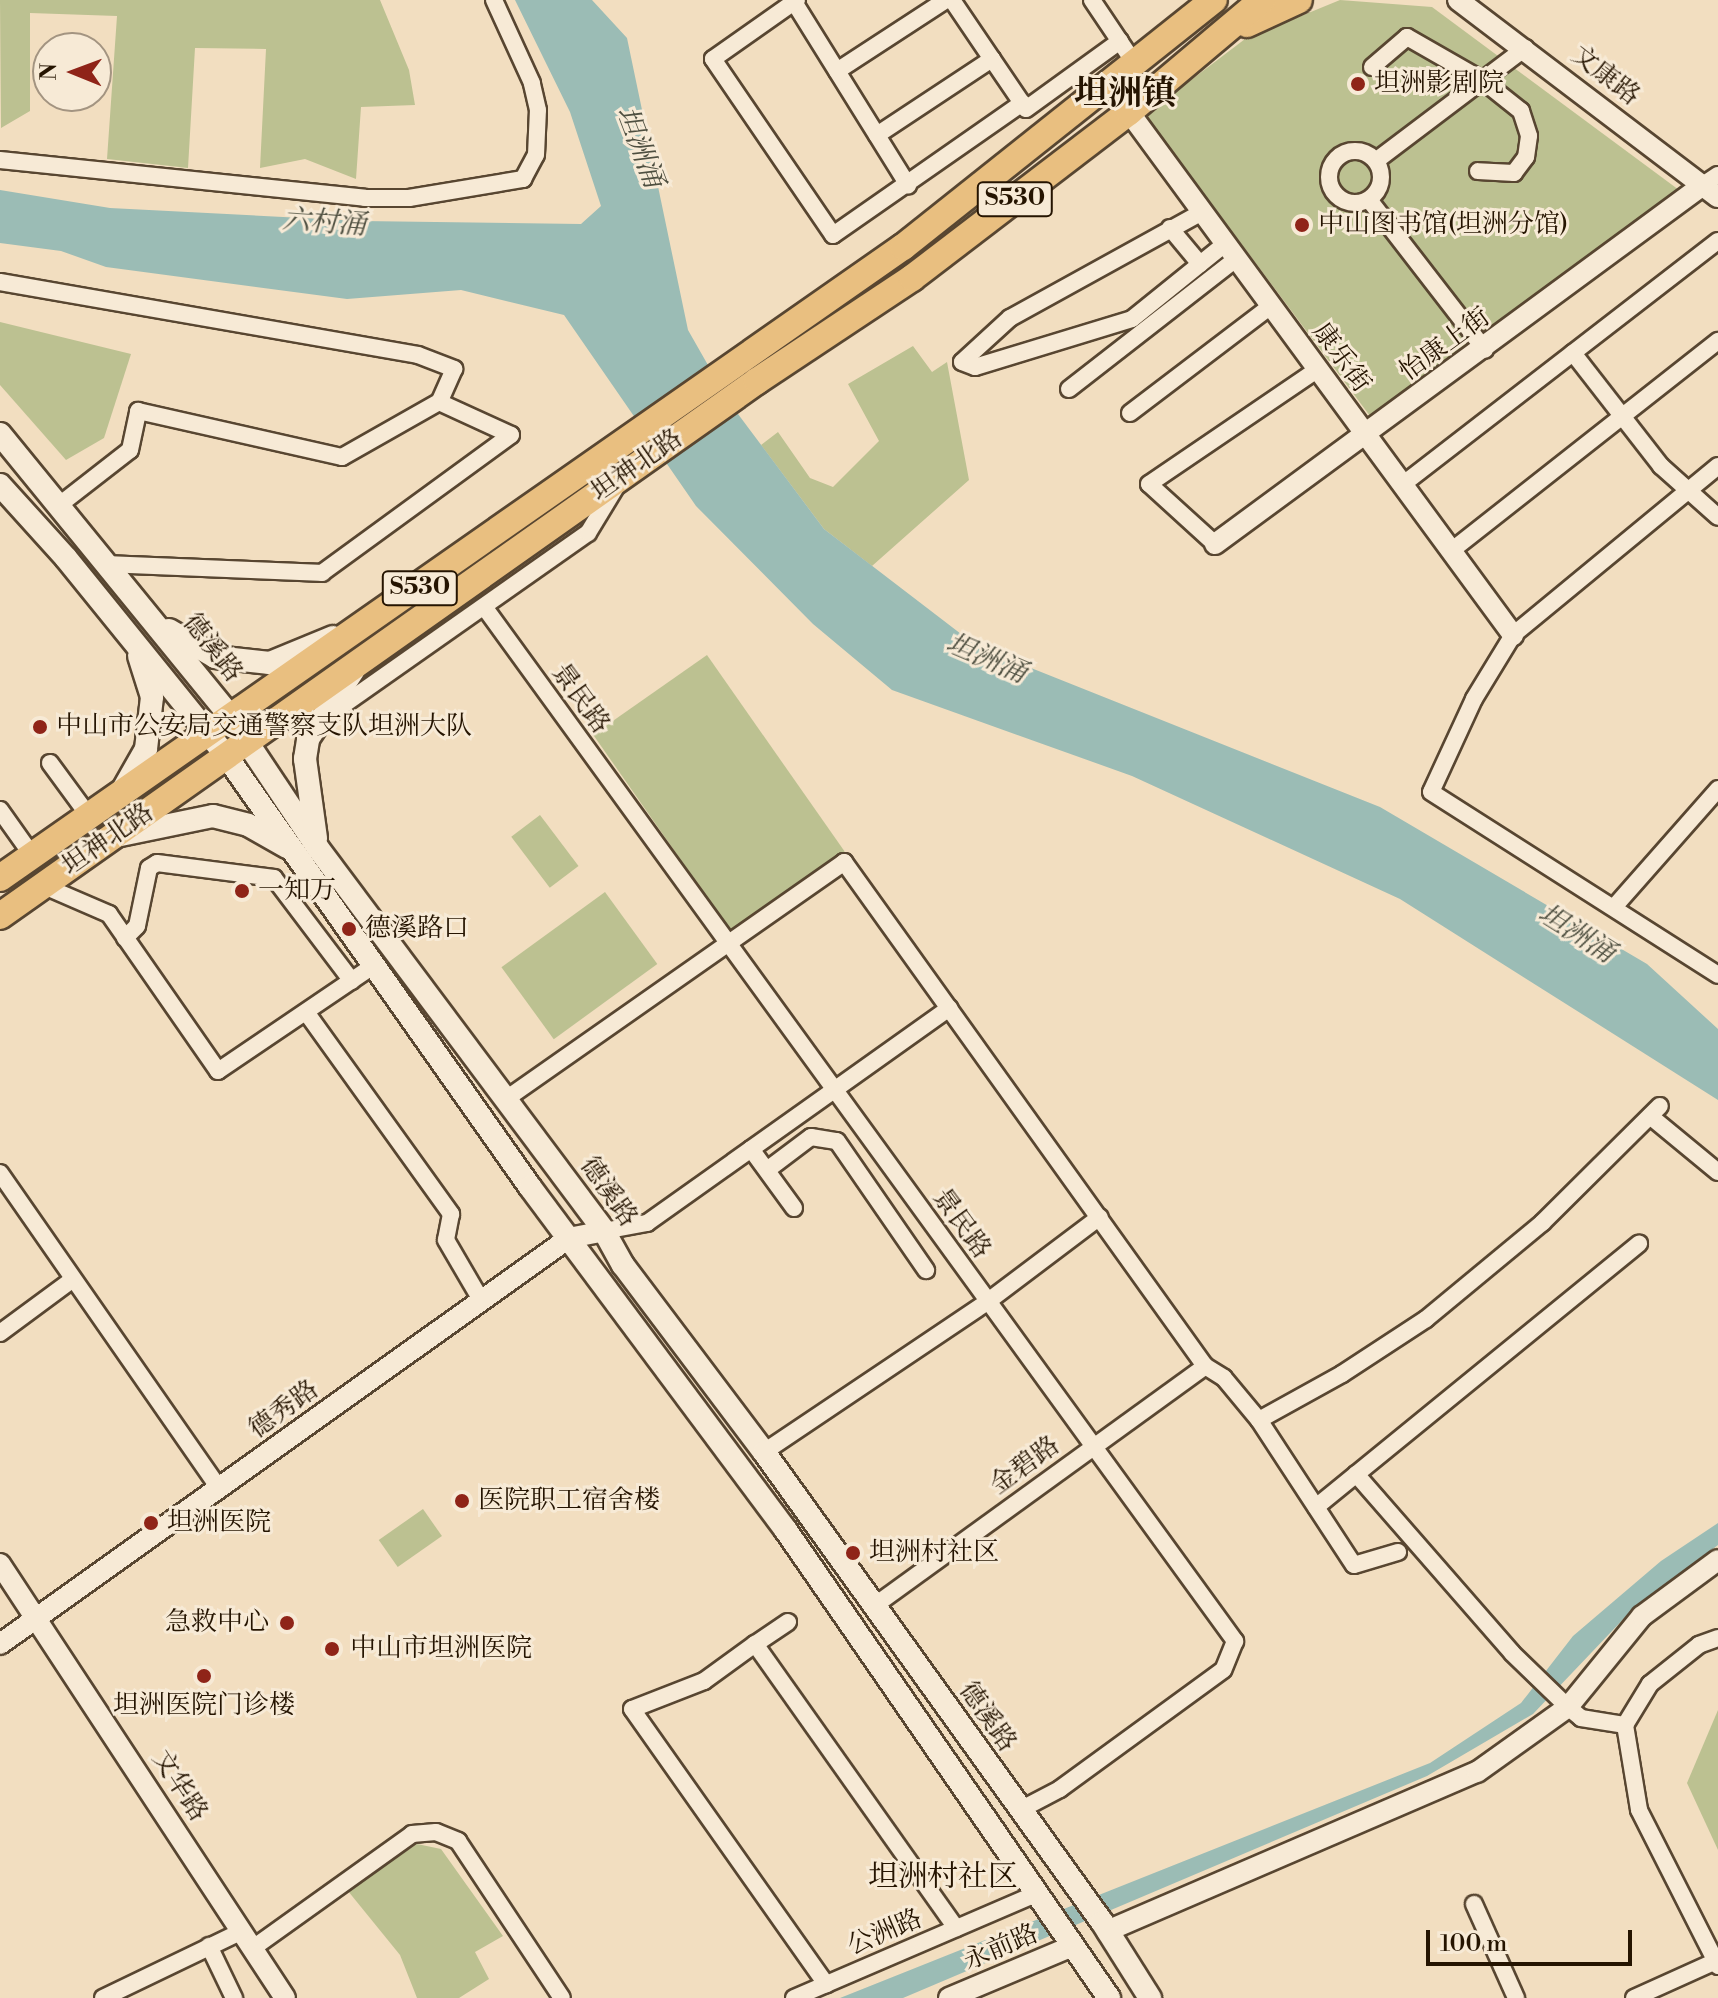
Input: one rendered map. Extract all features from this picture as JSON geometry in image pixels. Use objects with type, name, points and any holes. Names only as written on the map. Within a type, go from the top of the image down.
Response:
[{"type":"main road","name":"坦神北路","points":[[0,916],[355,668],[615,467],[750,371],[1214,0]]},
{"type":"main road","name":"坦神北路","points":[[750,371],[912,278],[1129,112],[1262,0]]},
{"type":"main road","points":[[1215,39],[1299,0]]},
{"type":"main road","name":"德溪路","points":[[0,434],[160,625],[229,715],[238,750],[309,854],[376,964],[569,1238],[785,1529],[1109,1998]]},
{"type":"main road","name":"坦神北路","points":[[0,878],[209,733],[229,715],[615,467]]},
{"type":"main road","name":"德溪路","points":[[0,485],[209,733],[238,750]]},
{"type":"main road","points":[[160,625],[215,657],[270,663],[371,621]]},
{"type":"main road","points":[[120,794],[146,749],[152,697],[136,647]]},
{"type":"main road","points":[[110,838],[213,816],[263,832],[309,854],[305,759],[318,722],[355,668]]},
{"type":"main road","name":"德溪路","points":[[309,854],[506,1099],[604,1231],[623,1265],[764,1452],[1105,1926],[1150,1998]]},
{"type":"street","points":[[0,160],[365,198],[409,198],[523,179],[536,155],[538,110],[532,83],[494,0]]},
{"type":"street","points":[[837,71],[949,0],[1026,109],[1120,41]]},
{"type":"street","points":[[1092,0],[1135,64]]},
{"type":"street","name":"文康路","points":[[1458,0],[1714,183]]},
{"type":"street","points":[[1479,0],[1714,183]]},
{"type":"street","points":[[908,185],[796,1],[713,59],[833,235],[908,185],[1022,103]]},
{"type":"street","points":[[1372,67],[1407,37],[1482,80],[1521,111],[1529,136],[1526,157],[1514,173],[1478,171]]},
{"type":"street","points":[[1377,160],[1525,48]]},
{"type":"street","points":[[877,135],[992,59]]},
{"type":"street","name":"康乐街","points":[[1129,112],[1513,635]]},
{"type":"street","points":[[1377,160],[1344,151],[1331,167],[1331,185],[1338,197],[1370,201],[1485,350]]},
{"type":"street","points":[[1370,201],[1381,172],[1377,160]]},
{"type":"street","name":"怡康上街","points":[[1215,544],[1714,183]]},
{"type":"street","points":[[1202,212],[1010,318],[962,362],[975,367],[1132,319],[1200,264],[1230,251]]},
{"type":"street","points":[[1170,228],[1200,264]]},
{"type":"street","points":[[1402,485],[1718,241]]},
{"type":"street","points":[[1069,389],[1230,251]]},
{"type":"street","points":[[0,282],[418,355],[454,369],[439,402],[342,457],[138,411],[130,450],[58,506]]},
{"type":"street","points":[[1130,413],[1271,306]]},
{"type":"street","points":[[1451,551],[1718,341]]},
{"type":"street","points":[[1573,353],[1687,490],[1718,517]]},
{"type":"street","points":[[1215,544],[1149,484],[1317,370]]},
{"type":"street","points":[[107,564],[322,573],[511,435],[439,402]]},
{"type":"street","points":[[1718,466],[1513,635],[1474,699],[1431,792],[1615,906],[1718,975]]},
{"type":"street","points":[[318,722],[588,533],[615,467]]},
{"type":"street","name":"景民路","points":[[485,608],[1235,1641],[1223,1670],[1060,1789],[1020,1810]]},
{"type":"street","points":[[50,763],[89,816]]},
{"type":"street","points":[[1615,906],[1718,789]]},
{"type":"street","points":[[0,810],[32,855]]},
{"type":"street","points":[[506,1099],[730,946],[844,862],[1205,1366],[1224,1378],[1259,1420],[1354,1565],[1398,1552]]},
{"type":"street","points":[[125,938],[137,926],[149,868],[157,863],[274,878],[352,981]]},
{"type":"street","points":[[44,886],[109,914],[218,1071],[376,964]]},
{"type":"street","points":[[604,1231],[647,1223],[949,1008]]},
{"type":"street","points":[[306,1012],[451,1214],[446,1240],[481,1300]]},
{"type":"street","points":[[1259,1420],[1342,1374],[1426,1319],[1542,1223],[1655,1111],[1718,1172]]},
{"type":"street","points":[[767,1170],[811,1137],[830,1137],[926,1270]]},
{"type":"street","points":[[751,1149],[794,1208]]},
{"type":"street","points":[[0,1173],[220,1489]]},
{"type":"street","points":[[877,1199],[901,1182]]},
{"type":"street","points":[[764,1452],[987,1302],[1100,1217]]},
{"type":"street","name":"德秀路","points":[[0,1644],[569,1238],[604,1231]]},
{"type":"street","points":[[1316,1507],[1639,1244]]},
{"type":"street","points":[[0,1333],[72,1280]]},
{"type":"street","name":"金碧路","points":[[874,1606],[1205,1366]]},
{"type":"street","points":[[1356,1474],[1512,1653],[1568,1707],[1581,1718],[1625,1725]]},
{"type":"street","points":[[1105,1926],[1477,1772],[1568,1707],[1642,1616],[1718,1560]]},
{"type":"street","name":"文华路","points":[[0,1564],[38,1617],[285,1998]]},
{"type":"street","points":[[788,1622],[704,1681],[632,1709],[826,1984]]},
{"type":"street","points":[[1634,1998],[1717,1964],[1639,1810],[1625,1725],[1650,1684],[1699,1645],[1718,1638]]},
{"type":"street","points":[[755,1644],[956,1928]]},
{"type":"street","points":[[102,1998],[209,1946],[247,1939],[412,1834],[436,1832],[458,1841],[562,1998]]},
{"type":"street","name":"公洲路","points":[[794,1998],[956,1928],[1040,1897]]},
{"type":"street","points":[[1474,1904],[1516,1998]]},
{"type":"street","name":"永前路","points":[[949,1998],[1070,1942]]},
{"type":"street","points":[[209,1946],[234,1998]]},
{"type":"green space","points":[[0,0],[380,0],[409,70],[415,105],[361,107],[356,179],[305,159],[260,168],[266,49],[195,48],[188,168],[107,159],[117,16],[30,13],[30,111],[1,128]]},
{"type":"green space","points":[[1340,0],[1432,7],[1679,190],[1370,416],[1145,115],[1245,39]]},
{"type":"green space","points":[[0,322],[131,354],[104,438],[66,460],[0,385]]},
{"type":"green space","points":[[913,346],[932,372],[947,362],[969,480],[872,566],[824,529],[761,445],[778,432],[810,478],[833,487],[879,441],[848,384]]},
{"type":"green space","points":[[707,655],[845,852],[731,931],[593,735]]},
{"type":"green space","points":[[540,815],[579,866],[550,888],[511,837]]},
{"type":"green space","points":[[605,892],[657,964],[554,1039],[501,967]]},
{"type":"green space","points":[[423,1509],[442,1536],[398,1567],[379,1540]]},
{"type":"green space","points":[[1718,1710],[1718,1850],[1687,1783]]},
{"type":"green space","points":[[417,1844],[441,1849],[503,1936],[475,1952],[489,1979],[459,1998],[417,1998],[400,1955],[348,1891]]},
{"type":"water","points":[[515,0],[592,0],[627,38],[688,330],[729,402],[824,529],[978,647],[1380,807],[1647,964],[1718,1029],[1718,1100],[1400,899],[1132,776],[892,690],[813,624],[696,506],[564,315],[461,290],[347,299],[106,267],[61,251],[0,243],[0,190],[110,208],[361,221],[581,224],[601,206],[570,112]]},
{"type":"water","points":[[1718,1523],[1718,1545],[1631,1611],[1533,1714],[1427,1776],[903,1998],[840,1998],[1430,1763],[1521,1703],[1573,1636],[1661,1561]]},
{"type":"place","name":"坦洲影剧院","points":[[1358,84]]},
{"type":"place","name":"中山图书馆(坦洲分馆)","points":[[1302,225]]},
{"type":"place","name":"中山市公安局交通警察支队坦洲大队","points":[[40,727]]},
{"type":"place","name":"一知万","points":[[242,891]]},
{"type":"place","name":"德溪路口","points":[[349,929]]},
{"type":"place","name":"医院职工宿舍楼","points":[[462,1501]]},
{"type":"place","name":"坦洲医院","points":[[151,1523]]},
{"type":"place","name":"坦洲村社区","points":[[853,1553]]},
{"type":"place","name":"急救中心","points":[[287,1623]]},
{"type":"place","name":"中山市坦洲医院","points":[[332,1649]]},
{"type":"place","name":"坦洲医院门诊楼","points":[[204,1676]]},
{"type":"district","name":"坦洲镇","points":[[1125,95]]},
{"type":"district","name":"坦洲村社区","points":[[943,1877]]},
{"type":"water label","name":"坦洲涌","points":[[639,147]]},
{"type":"water label","name":"六村涌","points":[[324,223]]},
{"type":"water label","name":"坦洲涌","points":[[986,659]]},
{"type":"water label","name":"坦洲涌","points":[[1576,934]]}]
